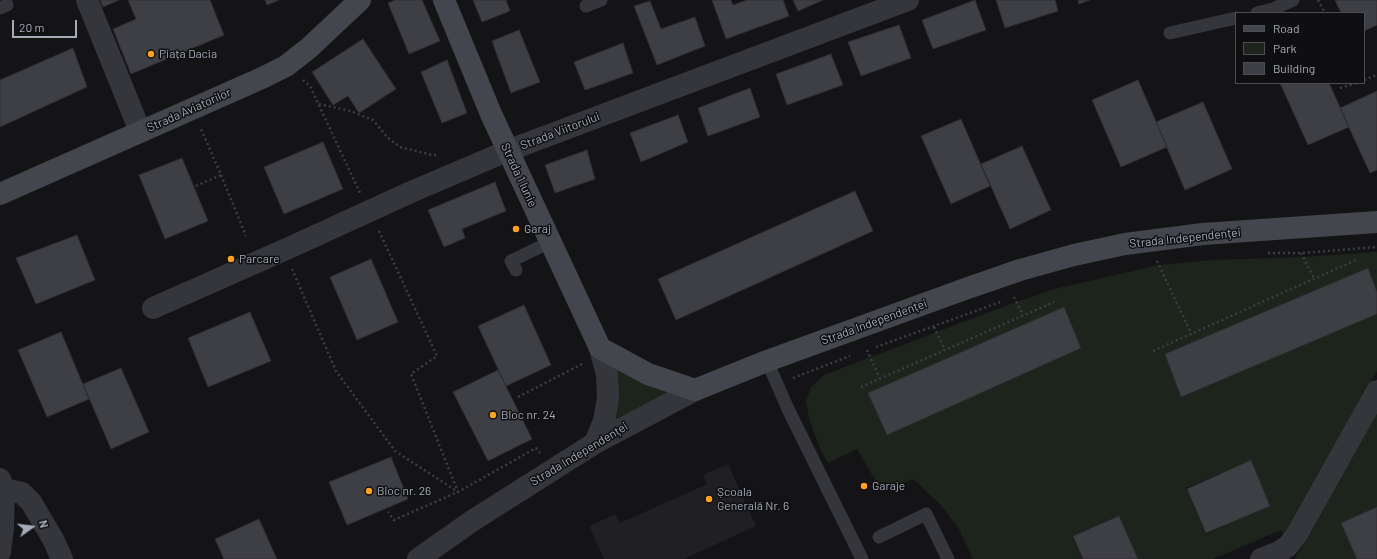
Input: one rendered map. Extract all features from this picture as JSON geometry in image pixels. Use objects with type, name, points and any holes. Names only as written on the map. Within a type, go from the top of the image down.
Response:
[{"type":"street","points":[[87,0],[140,132]]},
{"type":"street","name":"Strada Aviatorilor","points":[[0,194],[286,66],[309,48],[360,0]]},
{"type":"street","name":"Strada 1 Iunie","points":[[444,0],[507,151],[550,242],[592,355],[607,375],[608,398],[604,421],[595,443]]},
{"type":"street","name":"Strada Viitorului","points":[[153,308],[507,151],[908,0]]},
{"type":"street","name":"Strada Independenței","points":[[418,559],[472,521],[595,443],[695,390],[965,289],[1020,270],[1074,255],[1125,244],[1203,234],[1377,222]]},
{"type":"street","points":[[592,355],[695,390]]},
{"type":"street","points":[[1260,559],[1279,552],[1288,546],[1297,534],[1377,391]]},
{"type":"street","points":[[0,552],[3,528],[2,484],[22,493],[31,502],[54,539],[62,559]]},
{"type":"lane","points":[[586,6],[601,0]]},
{"type":"lane","points":[[1261,12],[1273,9],[1293,0]]},
{"type":"lane","points":[[1170,34],[1235,18]]},
{"type":"lane","points":[[516,270],[511,261],[550,242]]},
{"type":"lane","points":[[767,362],[788,409],[862,559]]},
{"type":"lane","points":[[878,537],[926,514],[948,559]]},
{"type":"path","points":[[1318,0],[1324,12]]},
{"type":"path","points":[[286,66],[310,86],[437,356],[411,374],[458,492]]},
{"type":"path","points":[[1365,80],[1377,75]]},
{"type":"path","points":[[1340,88],[1354,84]]},
{"type":"path","points":[[318,104],[350,111],[373,120],[388,138],[400,147],[432,155],[445,155]]},
{"type":"path","points":[[192,109],[246,236]]},
{"type":"path","points":[[196,186],[221,175]]},
{"type":"path","points":[[1262,254],[1302,253],[1377,247]]},
{"type":"path","points":[[283,250],[336,371],[395,451],[458,492]]},
{"type":"path","points":[[1302,253],[1314,278]]},
{"type":"path","points":[[1150,262],[1164,260]]},
{"type":"path","points":[[1154,351],[1191,333],[1356,260]]},
{"type":"path","points":[[1157,261],[1191,333]]},
{"type":"path","points":[[1021,295],[1014,297],[1023,315]]},
{"type":"path","points":[[860,353],[1006,300]]},
{"type":"path","points":[[861,387],[1054,302]]},
{"type":"path","points":[[934,327],[945,350]]},
{"type":"path","points":[[867,350],[880,379]]},
{"type":"path","points":[[518,397],[592,355]]},
{"type":"path","points":[[777,384],[852,356]]},
{"type":"path","points":[[388,512],[394,520],[458,492],[536,448],[552,470]]},
{"type":"shaded area","name":"Școala Generală Nr. 6","points":[[728,464],[756,526],[684,559],[604,559],[589,526],[615,514],[620,523],[707,484],[703,475]]},
{"type":"green space","points":[[1377,252],[1377,371],[1286,539],[1281,530],[1213,559],[1138,559],[1118,516],[1072,536],[1082,559],[973,559],[959,529],[941,505],[913,479],[882,492],[857,449],[828,463],[819,447],[809,418],[806,401],[811,387],[824,375],[1054,289],[1159,265],[1214,260],[1302,257]],"holes":[[[1251,460],[1270,506],[1206,534],[1186,488]]]},
{"type":"green space","points":[[614,362],[676,392],[613,422]]},
{"type":"green space","points":[[1376,413],[1377,559],[1295,559]]},
{"type":"building","points":[[100,0],[119,0],[103,7]]},
{"type":"building","name":"Piața Dacia","points":[[128,0],[210,0],[224,35],[131,74],[113,29],[136,19]]},
{"type":"building","points":[[265,0],[279,0],[267,5]]},
{"type":"building","points":[[395,0],[422,0],[440,41],[409,54],[388,3]]},
{"type":"building","points":[[473,0],[506,0],[510,11],[482,22]]},
{"type":"building","points":[[712,0],[731,0],[733,5],[747,0],[783,0],[789,16],[726,39]]},
{"type":"building","points":[[793,0],[823,0],[798,11]]},
{"type":"building","points":[[975,0],[986,30],[933,49],[922,20]]},
{"type":"building","points":[[996,0],[1055,0],[1058,11],[1005,28]]},
{"type":"building","points":[[1078,0],[1090,0],[1079,4]]},
{"type":"building","points":[[1335,0],[1377,0],[1377,25],[1365,31],[1365,12],[1341,12]]},
{"type":"building","points":[[650,1],[661,29],[695,17],[705,46],[657,65],[634,6]]},
{"type":"building","points":[[899,25],[911,58],[861,76],[848,42]]},
{"type":"building","points":[[519,30],[540,82],[511,93],[492,41]]},
{"type":"building","points":[[363,39],[396,89],[359,113],[348,96],[333,105],[312,72]]},
{"type":"building","points":[[623,43],[633,73],[585,90],[574,62]]},
{"type":"building","points":[[73,48],[87,87],[0,127],[0,80]]},
{"type":"building","points":[[831,54],[843,85],[787,105],[776,74]]},
{"type":"building","points":[[447,60],[467,113],[442,123],[421,72]]},
{"type":"building","points":[[1138,80],[1167,147],[1121,167],[1092,100]]},
{"type":"building","points":[[1280,84],[1329,84],[1349,127],[1308,145]]},
{"type":"building","points":[[750,88],[760,117],[708,136],[698,108]]},
{"type":"building","points":[[1377,91],[1377,170],[1370,173],[1340,108]]},
{"type":"building","points":[[1203,102],[1232,169],[1185,190],[1156,122]]},
{"type":"building","points":[[678,115],[688,142],[641,162],[630,133]]},
{"type":"building","points":[[961,119],[990,186],[951,204],[921,136]]},
{"type":"building","points":[[323,142],[343,189],[284,214],[264,167]]},
{"type":"building","points":[[1022,146],[1051,210],[1010,229],[981,164]]},
{"type":"building","points":[[587,150],[595,179],[555,193],[545,165]]},
{"type":"building","points":[[182,158],[208,221],[165,239],[139,175]]},
{"type":"building","points":[[495,182],[506,211],[462,229],[465,238],[444,247],[428,210]]},
{"type":"building","points":[[855,191],[873,231],[676,320],[658,279]]},
{"type":"building","points":[[77,235],[95,280],[36,304],[16,258]]},
{"type":"building","points":[[371,259],[398,322],[357,340],[330,277]]},
{"type":"building","points":[[1368,268],[1377,292],[1377,314],[1181,397],[1165,354]]},
{"type":"building","name":"Bloc nr. 24","points":[[524,305],[551,365],[506,386],[478,326]]},
{"type":"building","points":[[1064,307],[1081,348],[887,435],[868,393]]},
{"type":"building","points":[[250,312],[271,361],[208,387],[188,338]]},
{"type":"building","points":[[61,332],[89,399],[47,417],[18,350]]},
{"type":"building","points":[[121,368],[149,432],[111,449],[83,384]]},
{"type":"building","name":"Bloc nr. 24","points":[[498,370],[532,439],[488,461],[453,392]]},
{"type":"building","name":"Bloc nr. 26","points":[[391,457],[408,499],[347,525],[329,482]]},
{"type":"building","points":[[1251,460],[1270,506],[1206,533],[1187,489]]},
{"type":"building","points":[[1377,507],[1377,559],[1357,559],[1341,523]]},
{"type":"building","points":[[1119,516],[1138,559],[1083,559],[1073,536]]},
{"type":"building","points":[[259,519],[277,559],[224,559],[215,539]]},
{"type":"place","name":"Piața Dacia","points":[[151,54]]},
{"type":"place","name":"Garaj","points":[[516,229]]},
{"type":"place","name":"Parcare","points":[[231,259]]},
{"type":"place","name":"Bloc nr. 24","points":[[493,415]]},
{"type":"place","name":"Garaje","points":[[864,486]]},
{"type":"place","name":"Bloc nr. 26","points":[[369,491]]},
{"type":"place","name":"Școala Generală Nr. 6","points":[[709,499]]}]
